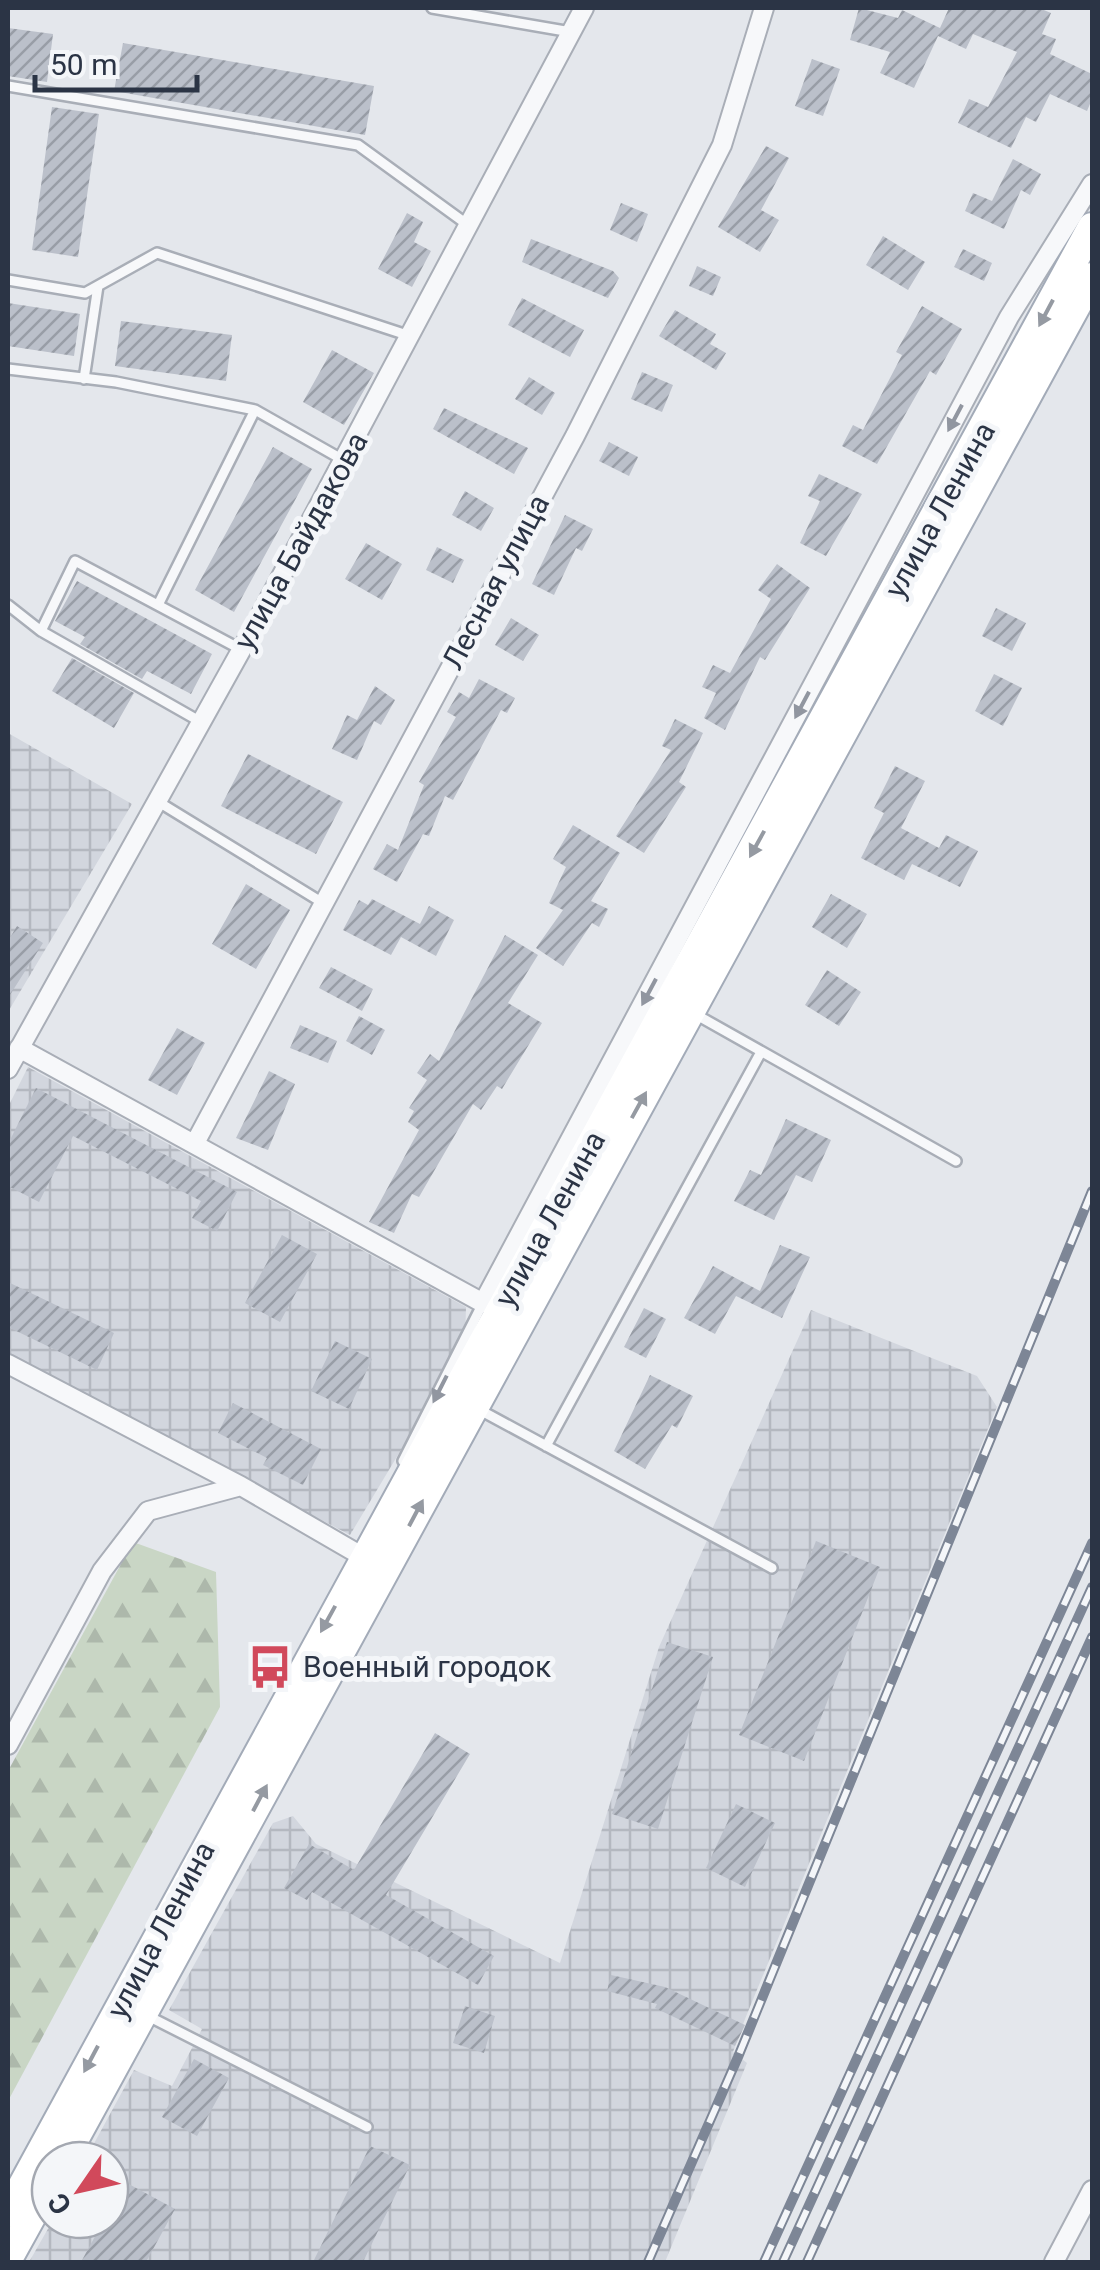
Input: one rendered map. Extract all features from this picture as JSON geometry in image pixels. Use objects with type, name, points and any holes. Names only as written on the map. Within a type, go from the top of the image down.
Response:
[{"type":"main road","name":"улица Ленина","points":[[680,1006],[1092,227]]},
{"type":"main road","name":"улица Ленина","points":[[8,2212],[132,2008],[680,1006],[1092,277]]},
{"type":"main road","name":"улица Ленина","points":[[71,2140],[132,2008]]},
{"type":"main road","points":[[8,2259],[30,2219]]},
{"type":"street","name":"улица Байдакова","points":[[8,1069],[345,461],[584,8]]},
{"type":"street","name":"Лесная улица","points":[[195,1142],[574,436],[722,145],[764,8]]},
{"type":"street","name":"улица Ленина","points":[[483,1303],[1009,316],[1092,184]]},
{"type":"street","points":[[19,1048],[483,1303]]},
{"type":"street","points":[[8,1364],[241,1486],[374,1563]]},
{"type":"street","points":[[8,1745],[102,1571],[148,1511],[241,1486]]},
{"type":"street","points":[[1054,2262],[1092,2190]]},
{"type":"lane","points":[[432,8],[571,32]]},
{"type":"lane","points":[[8,86],[358,146],[470,227]]},
{"type":"lane","points":[[8,280],[86,293],[157,253],[412,336]]},
{"type":"lane","points":[[84,378],[98,286]]},
{"type":"lane","points":[[8,369],[84,378],[255,410],[345,461]]},
{"type":"lane","points":[[158,605],[255,410]]},
{"type":"lane","points":[[42,631],[75,560],[242,650]]},
{"type":"lane","points":[[8,605],[42,631],[202,722]]},
{"type":"lane","points":[[157,801],[324,903]]},
{"type":"lane","points":[[680,1006],[956,1160]]},
{"type":"lane","points":[[546,1446],[760,1052]]},
{"type":"lane","points":[[396,1474],[483,1303]]},
{"type":"lane","points":[[463,1401],[772,1568]]},
{"type":"lane","points":[[132,2008],[367,2127]]},
{"type":"shaded area","points":[[8,733],[132,804],[8,1012]]},
{"type":"shaded area","points":[[28,1067],[466,1307],[465,1343],[350,1535],[8,1355],[8,1107]]},
{"type":"shaded area","points":[[811,1310],[977,1376],[997,1407],[745,2019],[733,2052],[747,2063],[665,2262],[29,2262],[42,2240],[130,2240],[130,2140],[96,2140],[134,2070],[172,2086],[202,2029],[169,2010],[273,1823],[293,1816],[316,1844],[560,1963],[659,1647]]},
{"type":"green space","points":[[133,1542],[216,1572],[220,1707],[8,2101],[8,1771]]},
{"type":"building","points":[[859,8],[898,18],[902,10],[940,28],[949,8],[1039,8],[1051,13],[1042,34],[1056,39],[1050,54],[1092,74],[1092,99],[1087,111],[1050,94],[1036,122],[1026,117],[1011,148],[958,123],[969,99],[988,107],[1017,52],[973,34],[966,49],[938,36],[914,88],[880,73],[890,52],[850,40]]},
{"type":"building","points":[[8,28],[53,34],[47,82],[8,76]]},
{"type":"building","points":[[123,43],[374,86],[365,135],[114,91]]},
{"type":"building","points":[[812,59],[840,69],[823,116],[795,106]]},
{"type":"building","points":[[52,107],[99,114],[78,257],[32,250]]},
{"type":"building","points":[[766,146],[789,158],[761,210],[779,220],[760,252],[718,227]]},
{"type":"building","points":[[1013,159],[1041,174],[1030,195],[1021,190],[1004,229],[965,211],[973,193],[992,201]]},
{"type":"building","points":[[621,203],[648,214],[637,242],[610,230]]},
{"type":"building","points":[[407,213],[423,222],[414,242],[431,251],[412,287],[378,269]]},
{"type":"building","points":[[883,236],[925,262],[908,290],[866,265]]},
{"type":"building","points":[[531,239],[613,271],[619,278],[608,298],[522,262]]},
{"type":"building","points":[[963,249],[992,263],[984,281],[954,267]]},
{"type":"building","points":[[697,266],[721,277],[713,296],[689,286]]},
{"type":"building","points":[[522,298],[584,330],[570,357],[508,325]]},
{"type":"building","points":[[8,303],[80,314],[74,356],[8,346]]},
{"type":"building","points":[[922,306],[962,329],[936,375],[930,371],[877,464],[842,446],[853,425],[863,430],[902,355],[896,352]]},
{"type":"building","points":[[675,310],[716,334],[710,344],[726,353],[716,370],[659,336]]},
{"type":"building","points":[[121,321],[232,335],[226,381],[115,366]]},
{"type":"building","points":[[332,350],[374,373],[344,425],[303,402]]},
{"type":"building","points":[[642,372],[673,385],[662,412],[631,399]]},
{"type":"building","points":[[529,377],[555,393],[542,415],[515,399]]},
{"type":"building","points":[[444,408],[528,448],[514,474],[433,429]]},
{"type":"building","points":[[609,442],[638,457],[629,476],[599,461]]},
{"type":"building","points":[[273,447],[312,469],[234,612],[195,590]]},
{"type":"building","points":[[819,474],[862,494],[826,556],[800,543],[820,501],[808,496]]},
{"type":"building","points":[[465,491],[494,508],[481,531],[452,515]]},
{"type":"building","points":[[565,515],[593,529],[582,551],[576,548],[554,595],[532,584]]},
{"type":"building","points":[[366,543],[402,564],[382,600],[345,579]]},
{"type":"building","points":[[437,547],[464,560],[453,583],[426,570]]},
{"type":"building","points":[[777,564],[810,588],[765,660],[760,657],[725,730],[704,718],[716,693],[702,687],[713,665],[730,673],[771,599],[758,590]]},
{"type":"building","points":[[77,581],[212,654],[191,694],[147,671],[142,679],[80,644],[85,637],[55,621]]},
{"type":"building","points":[[996,608],[1026,623],[1012,651],[982,636]]},
{"type":"building","points":[[511,618],[539,635],[523,661],[495,645]]},
{"type":"building","points":[[72,658],[134,693],[114,728],[52,691]]},
{"type":"building","points":[[994,674],[1022,688],[1003,726],[975,711]]},
{"type":"building","points":[[479,679],[515,698],[507,713],[501,710],[453,800],[445,796],[429,836],[423,834],[397,882],[373,869],[387,844],[398,850],[424,785],[419,782],[456,717],[447,712],[459,692],[469,698]]},
{"type":"building","points":[[375,686],[395,700],[381,725],[374,721],[357,760],[332,749],[347,715],[357,720]]},
{"type":"building","points":[[675,719],[703,733],[679,782],[686,787],[644,853],[616,836],[671,750],[662,746]]},
{"type":"building","points":[[248,754],[343,802],[316,854],[221,806]]},
{"type":"building","points":[[895,766],[925,781],[901,828],[939,848],[946,835],[978,851],[960,887],[912,864],[904,880],[861,858],[884,813],[874,808]]},
{"type":"building","points":[[573,825],[620,853],[591,901],[608,909],[599,927],[592,923],[563,966],[536,948],[563,910],[549,903],[566,867],[553,859]]},
{"type":"building","points":[[246,884],[290,910],[256,969],[212,944]]},
{"type":"building","points":[[831,894],[867,914],[847,948],[812,927]]},
{"type":"building","points":[[372,899],[420,924],[429,906],[454,920],[436,956],[401,937],[391,955],[343,930],[359,900],[368,905]]},
{"type":"building","points":[[17,926],[43,943],[8,998],[8,941]]},
{"type":"building","points":[[505,935],[538,955],[508,1003],[542,1023],[502,1089],[497,1086],[481,1110],[473,1104],[419,1197],[412,1194],[394,1233],[369,1222],[419,1130],[408,1122],[414,1111],[409,1108],[427,1080],[417,1073],[430,1054],[439,1061]]},
{"type":"building","points":[[331,967],[373,989],[362,1011],[319,988]]},
{"type":"building","points":[[827,970],[861,992],[839,1026],[805,1005]]},
{"type":"building","points":[[359,1016],[385,1030],[372,1055],[346,1041]]},
{"type":"building","points":[[300,1025],[337,1041],[328,1063],[290,1048]]},
{"type":"building","points":[[177,1028],[205,1043],[177,1095],[148,1080]]},
{"type":"building","points":[[269,1071],[295,1084],[268,1150],[236,1138]]},
{"type":"building","points":[[36,1088],[237,1192],[217,1231],[192,1218],[201,1201],[73,1136],[39,1202],[8,1186],[8,1144]]},
{"type":"building","points":[[786,1119],[831,1140],[812,1182],[796,1175],[774,1220],[734,1201],[750,1170],[761,1175]]},
{"type":"building","points":[[282,1235],[317,1254],[280,1322],[245,1303]]},
{"type":"building","points":[[780,1245],[810,1257],[782,1318],[736,1296],[715,1334],[684,1318],[713,1266],[760,1291]]},
{"type":"building","points":[[8,1282],[114,1333],[97,1370],[8,1327]]},
{"type":"building","points":[[644,1308],[666,1319],[646,1358],[624,1347]]},
{"type":"building","points":[[335,1341],[372,1359],[349,1409],[311,1391]]},
{"type":"building","points":[[650,1375],[693,1396],[677,1428],[672,1425],[645,1469],[614,1451]]},
{"type":"building","points":[[233,1403],[321,1449],[303,1485],[263,1465],[267,1458],[218,1433]]},
{"type":"building","points":[[816,1541],[880,1567],[804,1761],[739,1735]]},
{"type":"building","points":[[667,1642],[713,1657],[658,1829],[612,1814]]},
{"type":"building","points":[[435,1733],[470,1754],[386,1895],[494,1956],[478,1985],[312,1892],[307,1900],[284,1888],[309,1844],[354,1870]]},
{"type":"building","points":[[736,1804],[775,1823],[745,1887],[706,1868]]},
{"type":"building","points":[[611,1975],[665,1987],[745,2025],[735,2046],[655,2008],[657,2004],[607,1991]]},
{"type":"building","points":[[465,2006],[495,2016],[484,2053],[453,2043]]},
{"type":"building","points":[[194,2059],[229,2078],[197,2136],[162,2117]]},
{"type":"building","points":[[370,2146],[410,2165],[363,2262],[313,2262]]},
{"type":"building","points":[[130,2185],[175,2209],[146,2262],[81,2262],[93,2240],[130,2240]]},
{"type":"railway","points":[[648,2262],[738,2057],[1092,1191]]},
{"type":"railway","points":[[764,2262],[1092,1543]]},
{"type":"railway","points":[[783,2262],[1092,1587]]},
{"type":"railway","points":[[807,2262],[1092,1637]]},
{"type":"place","name":"Военный городок","points":[[270,1667]]}]
